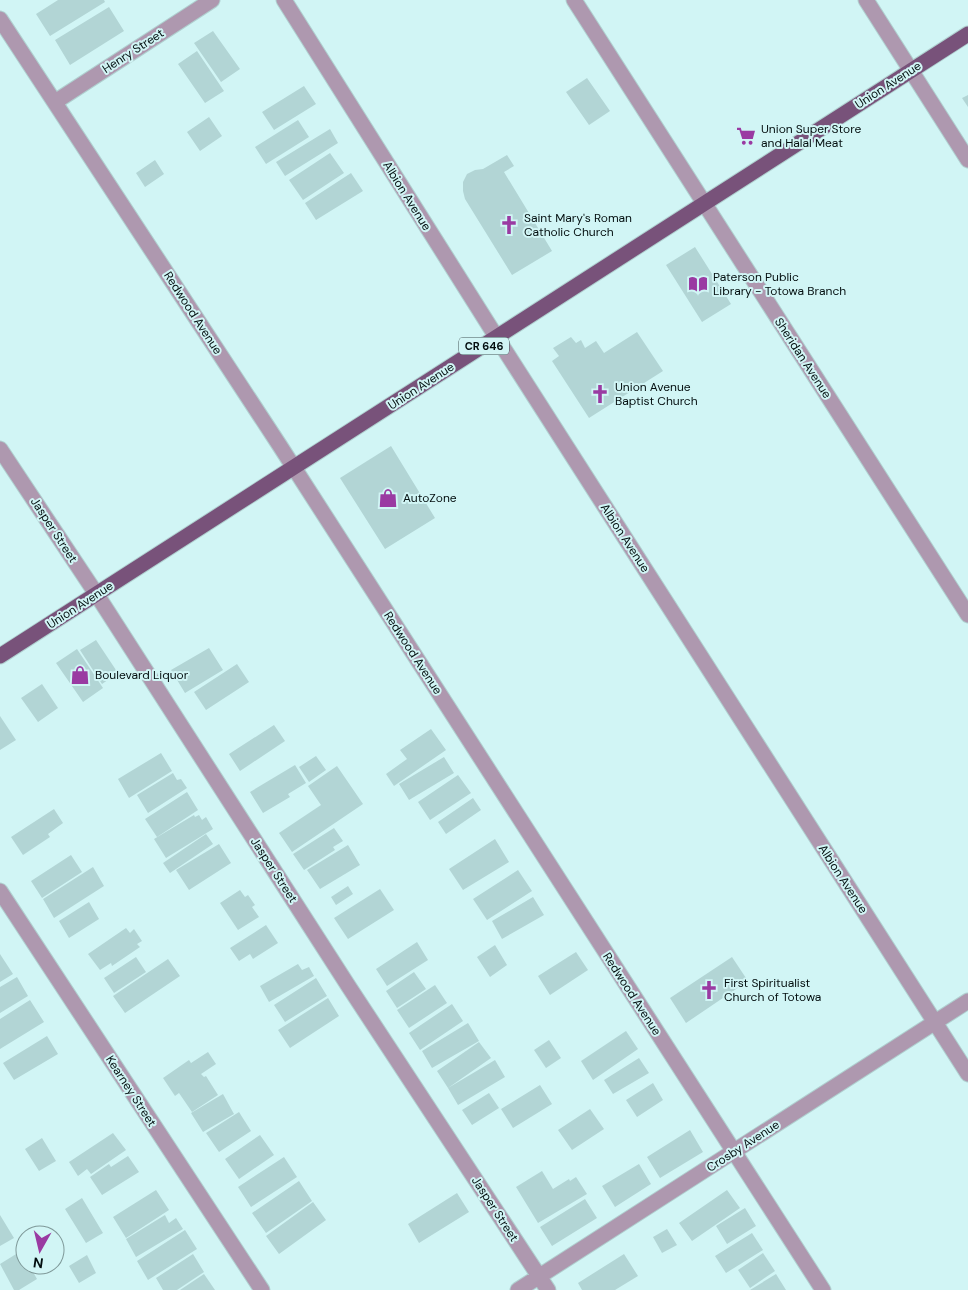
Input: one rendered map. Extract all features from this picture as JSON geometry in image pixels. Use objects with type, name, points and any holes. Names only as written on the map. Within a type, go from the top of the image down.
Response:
[{"type":"main road","name":"Union Avenue","points":[[0,656],[968,34]]},
{"type":"street","name":"Henry Street","points":[[54,102],[212,0]]},
{"type":"street","name":"Albion Avenue","points":[[284,0],[497,338],[968,1074]]},
{"type":"street","name":"Sheridan Avenue","points":[[574,0],[968,615]]},
{"type":"street","points":[[866,0],[968,160]]},
{"type":"street","name":"Redwood Avenue","points":[[0,19],[294,468],[823,1290]]},
{"type":"street","name":"Jasper Street","points":[[0,448],[349,987],[548,1290]]},
{"type":"street","name":"Kearney Street","points":[[0,891],[262,1290]]},
{"type":"street","name":"Crosby Avenue","points":[[518,1290],[968,1001]]},
{"type":"building","points":[[58,0],[104,0],[105,2],[50,36],[36,14]]},
{"type":"building","points":[[109,7],[124,31],[70,65],[55,40]]},
{"type":"building","points":[[213,31],[240,69],[221,82],[194,43]]},
{"type":"building","points":[[197,51],[224,91],[205,103],[178,64]]},
{"type":"building","points":[[587,78],[610,111],[589,125],[566,92]]},
{"type":"building","points":[[304,86],[316,104],[274,130],[262,112]]},
{"type":"building","points":[[968,95],[968,107],[962,98]]},
{"type":"building","points":[[209,117],[222,136],[200,151],[187,132]]},
{"type":"building","points":[[298,120],[309,137],[266,164],[255,147]]},
{"type":"building","points":[[330,129],[338,143],[285,176],[276,162]]},
{"type":"building","points":[[330,153],[344,173],[303,200],[289,180]]},
{"type":"building","name":"Saint Mary's Roman Catholic Church","points":[[507,155],[514,166],[504,172],[552,251],[512,275],[465,199],[463,191],[463,182],[467,174],[483,169]]},
{"type":"building","points":[[155,160],[164,174],[145,187],[136,173]]},
{"type":"building","points":[[351,173],[363,191],[316,220],[305,203]]},
{"type":"building","name":"Paterson Public Library - Totowa Branch","points":[[695,247],[731,304],[702,322],[666,265]]},
{"type":"building","name":"Union Avenue Baptist Church","points":[[637,332],[663,371],[589,418],[552,361],[559,356],[553,348],[571,337],[576,343],[581,340],[585,348],[596,341],[604,353]]},
{"type":"building","name":"AutoZone","points":[[391,446],[435,518],[385,549],[340,478]]},
{"type":"building","points":[[96,640],[118,673],[102,684],[80,650]]},
{"type":"building","points":[[209,648],[223,670],[185,693],[171,670]]},
{"type":"building","name":"Boulevard Liquor","points":[[77,649],[103,688],[83,702],[56,663]]},
{"type":"building","points":[[237,664],[249,682],[206,710],[194,692]]},
{"type":"building","points":[[42,684],[58,708],[38,722],[21,698]]},
{"type":"building","points":[[0,716],[16,740],[0,750]]},
{"type":"building","points":[[274,725],[285,741],[240,771],[229,754]]},
{"type":"building","points":[[431,729],[446,750],[394,786],[386,774],[407,759],[400,750]]},
{"type":"building","points":[[161,753],[172,771],[129,798],[118,779]]},
{"type":"building","points":[[316,756],[326,770],[309,782],[299,767]]},
{"type":"building","points":[[444,757],[454,773],[409,800],[399,784]]},
{"type":"building","points":[[295,765],[306,783],[288,794],[290,797],[263,813],[250,792]]},
{"type":"building","points":[[337,766],[363,804],[292,852],[279,833],[321,805],[308,786]]},
{"type":"building","points":[[173,773],[177,780],[181,779],[187,788],[148,813],[137,795]]},
{"type":"building","points":[[458,775],[471,793],[430,820],[418,802]]},
{"type":"building","points":[[187,792],[198,810],[157,837],[145,819]]},
{"type":"building","points":[[473,798],[481,810],[446,834],[438,822]]},
{"type":"building","points":[[54,809],[63,823],[48,834],[50,837],[23,855],[11,837]]},
{"type":"building","points":[[194,815],[195,817],[199,815],[202,820],[206,817],[213,829],[166,858],[154,839]]},
{"type":"building","points":[[334,828],[343,841],[333,847],[335,850],[304,870],[293,854]]},
{"type":"building","points":[[206,834],[213,844],[170,873],[163,863]]},
{"type":"building","points":[[495,839],[509,862],[463,890],[449,869]]},
{"type":"building","points":[[219,844],[231,863],[189,890],[176,870]]},
{"type":"building","points":[[348,845],[360,865],[320,889],[307,870]]},
{"type":"building","points":[[71,855],[82,872],[42,898],[31,881]]},
{"type":"building","points":[[93,867],[104,886],[54,918],[43,899]]},
{"type":"building","points":[[518,870],[532,891],[487,920],[473,899]]},
{"type":"building","points":[[348,886],[353,894],[336,905],[331,897]]},
{"type":"building","points":[[380,889],[394,910],[348,939],[334,918]]},
{"type":"building","points":[[240,890],[245,897],[248,895],[255,905],[252,907],[259,917],[238,930],[220,903]]},
{"type":"building","points":[[533,897],[544,915],[502,939],[492,921]]},
{"type":"building","points":[[89,902],[99,919],[69,938],[59,921]]},
{"type":"building","points":[[266,925],[278,943],[253,959],[250,954],[239,961],[230,948]]},
{"type":"building","points":[[126,928],[130,933],[134,929],[142,941],[137,944],[140,947],[112,966],[111,963],[100,970],[88,954]]},
{"type":"building","points":[[417,942],[428,960],[387,986],[376,969]]},
{"type":"building","points":[[495,945],[507,965],[490,977],[477,957]]},
{"type":"building","points":[[576,952],[588,970],[550,995],[538,976]]},
{"type":"building","points":[[0,954],[13,974],[0,982]]},
{"type":"building","points":[[136,957],[146,972],[114,993],[104,978]]},
{"type":"building","name":"First Spiritualist Church of Totowa","points":[[732,957],[748,981],[686,1023],[670,998]]},
{"type":"building","points":[[168,959],[180,976],[125,1013],[113,996]]},
{"type":"building","points":[[298,964],[302,970],[309,967],[314,976],[269,1002],[260,986]]},
{"type":"building","points":[[414,972],[426,989],[397,1008],[386,991]]},
{"type":"building","points":[[17,977],[28,996],[0,1013],[0,987]]},
{"type":"building","points":[[316,978],[327,996],[285,1022],[274,1005]]},
{"type":"building","points":[[435,985],[447,1003],[409,1028],[397,1010]]},
{"type":"building","points":[[328,998],[339,1016],[290,1048],[278,1030]]},
{"type":"building","points":[[30,1000],[44,1022],[0,1049],[0,1019]]},
{"type":"building","points":[[452,1004],[463,1021],[420,1050],[409,1033]]},
{"type":"building","points":[[468,1023],[479,1041],[432,1068],[422,1051]]},
{"type":"building","points":[[626,1031],[638,1049],[593,1080],[581,1061]]},
{"type":"building","points":[[47,1036],[58,1054],[14,1080],[3,1063]]},
{"type":"building","points":[[549,1040],[561,1058],[546,1068],[534,1050]]},
{"type":"building","points":[[479,1042],[491,1058],[448,1088],[437,1071]]},
{"type":"building","points":[[208,1052],[216,1064],[201,1074],[204,1077],[206,1076],[218,1095],[192,1112],[179,1093],[175,1096],[163,1078],[189,1060],[191,1063]]},
{"type":"building","points":[[639,1058],[649,1073],[613,1094],[604,1080]]},
{"type":"building","points":[[495,1060],[505,1077],[458,1105],[448,1088]]},
{"type":"building","points":[[653,1083],[663,1100],[637,1117],[626,1100]]},
{"type":"building","points":[[540,1085],[552,1104],[513,1128],[501,1109]]},
{"type":"building","points":[[489,1093],[499,1108],[472,1125],[462,1110]]},
{"type":"building","points":[[223,1094],[234,1114],[203,1132],[191,1113]]},
{"type":"building","points":[[590,1109],[604,1129],[572,1150],[558,1130]]},
{"type":"building","points":[[239,1112],[251,1131],[219,1152],[206,1133]]},
{"type":"building","points":[[690,1130],[703,1152],[660,1178],[647,1157]]},
{"type":"building","points":[[113,1133],[126,1150],[91,1174],[87,1169],[78,1176],[69,1162]]},
{"type":"building","points":[[260,1135],[274,1155],[239,1179],[225,1159]]},
{"type":"building","points":[[42,1138],[56,1161],[39,1171],[25,1149]]},
{"type":"building","points":[[128,1156],[139,1172],[102,1195],[90,1177],[109,1164],[111,1167]]},
{"type":"building","points":[[284,1157],[297,1177],[251,1207],[238,1187]]},
{"type":"building","points":[[639,1164],[651,1184],[615,1207],[602,1186]]},
{"type":"building","points":[[542,1171],[553,1189],[576,1177],[587,1194],[538,1223],[516,1187]]},
{"type":"building","points":[[299,1181],[312,1201],[266,1233],[252,1213]]},
{"type":"building","points":[[156,1190],[169,1210],[126,1238],[113,1217]]},
{"type":"building","points":[[727,1190],[740,1208],[692,1241],[679,1223]]},
{"type":"building","points":[[457,1193],[469,1212],[419,1243],[408,1224]]},
{"type":"building","points":[[82,1198],[103,1233],[86,1243],[65,1209]]},
{"type":"building","points":[[585,1199],[597,1218],[552,1246],[540,1227]]},
{"type":"building","points":[[313,1202],[326,1220],[279,1254],[266,1236]]},
{"type":"building","points":[[745,1208],[756,1226],[727,1244],[716,1226]]},
{"type":"building","points":[[0,1215],[14,1238],[0,1246]]},
{"type":"building","points":[[165,1215],[169,1223],[176,1218],[183,1229],[136,1257],[126,1239]]},
{"type":"building","points":[[667,1229],[677,1245],[662,1253],[653,1237]]},
{"type":"building","points":[[185,1230],[197,1249],[148,1280],[137,1261]]},
{"type":"building","points":[[752,1233],[763,1250],[726,1273],[715,1256]]},
{"type":"building","points":[[763,1253],[775,1271],[750,1288],[738,1270]]},
{"type":"building","points":[[193,1254],[204,1272],[177,1290],[163,1290],[156,1278]]},
{"type":"building","points":[[624,1254],[638,1276],[615,1290],[582,1290],[578,1283]]},
{"type":"building","points":[[15,1255],[15,1275],[35,1275],[37,1279],[19,1290],[14,1290],[0,1264]]},
{"type":"building","points":[[87,1255],[96,1273],[79,1283],[69,1266]]},
{"type":"building","points":[[204,1274],[215,1290],[180,1290]]},
{"type":"building","points":[[776,1274],[786,1290],[750,1290]]},
{"type":"place","name":"Union Super Store and Halal Meat","points":[[746,136]]},
{"type":"place","name":"Saint Mary's Roman Catholic Church","points":[[509,225]]},
{"type":"place","name":"Paterson Public Library - Totowa Branch","points":[[698,284]]},
{"type":"place","name":"Union Avenue Baptist Church","points":[[600,394]]},
{"type":"place","name":"AutoZone","points":[[388,498]]},
{"type":"place","name":"Boulevard Liquor","points":[[80,675]]},
{"type":"place","name":"First Spiritualist Church of Totowa","points":[[709,990]]}]
